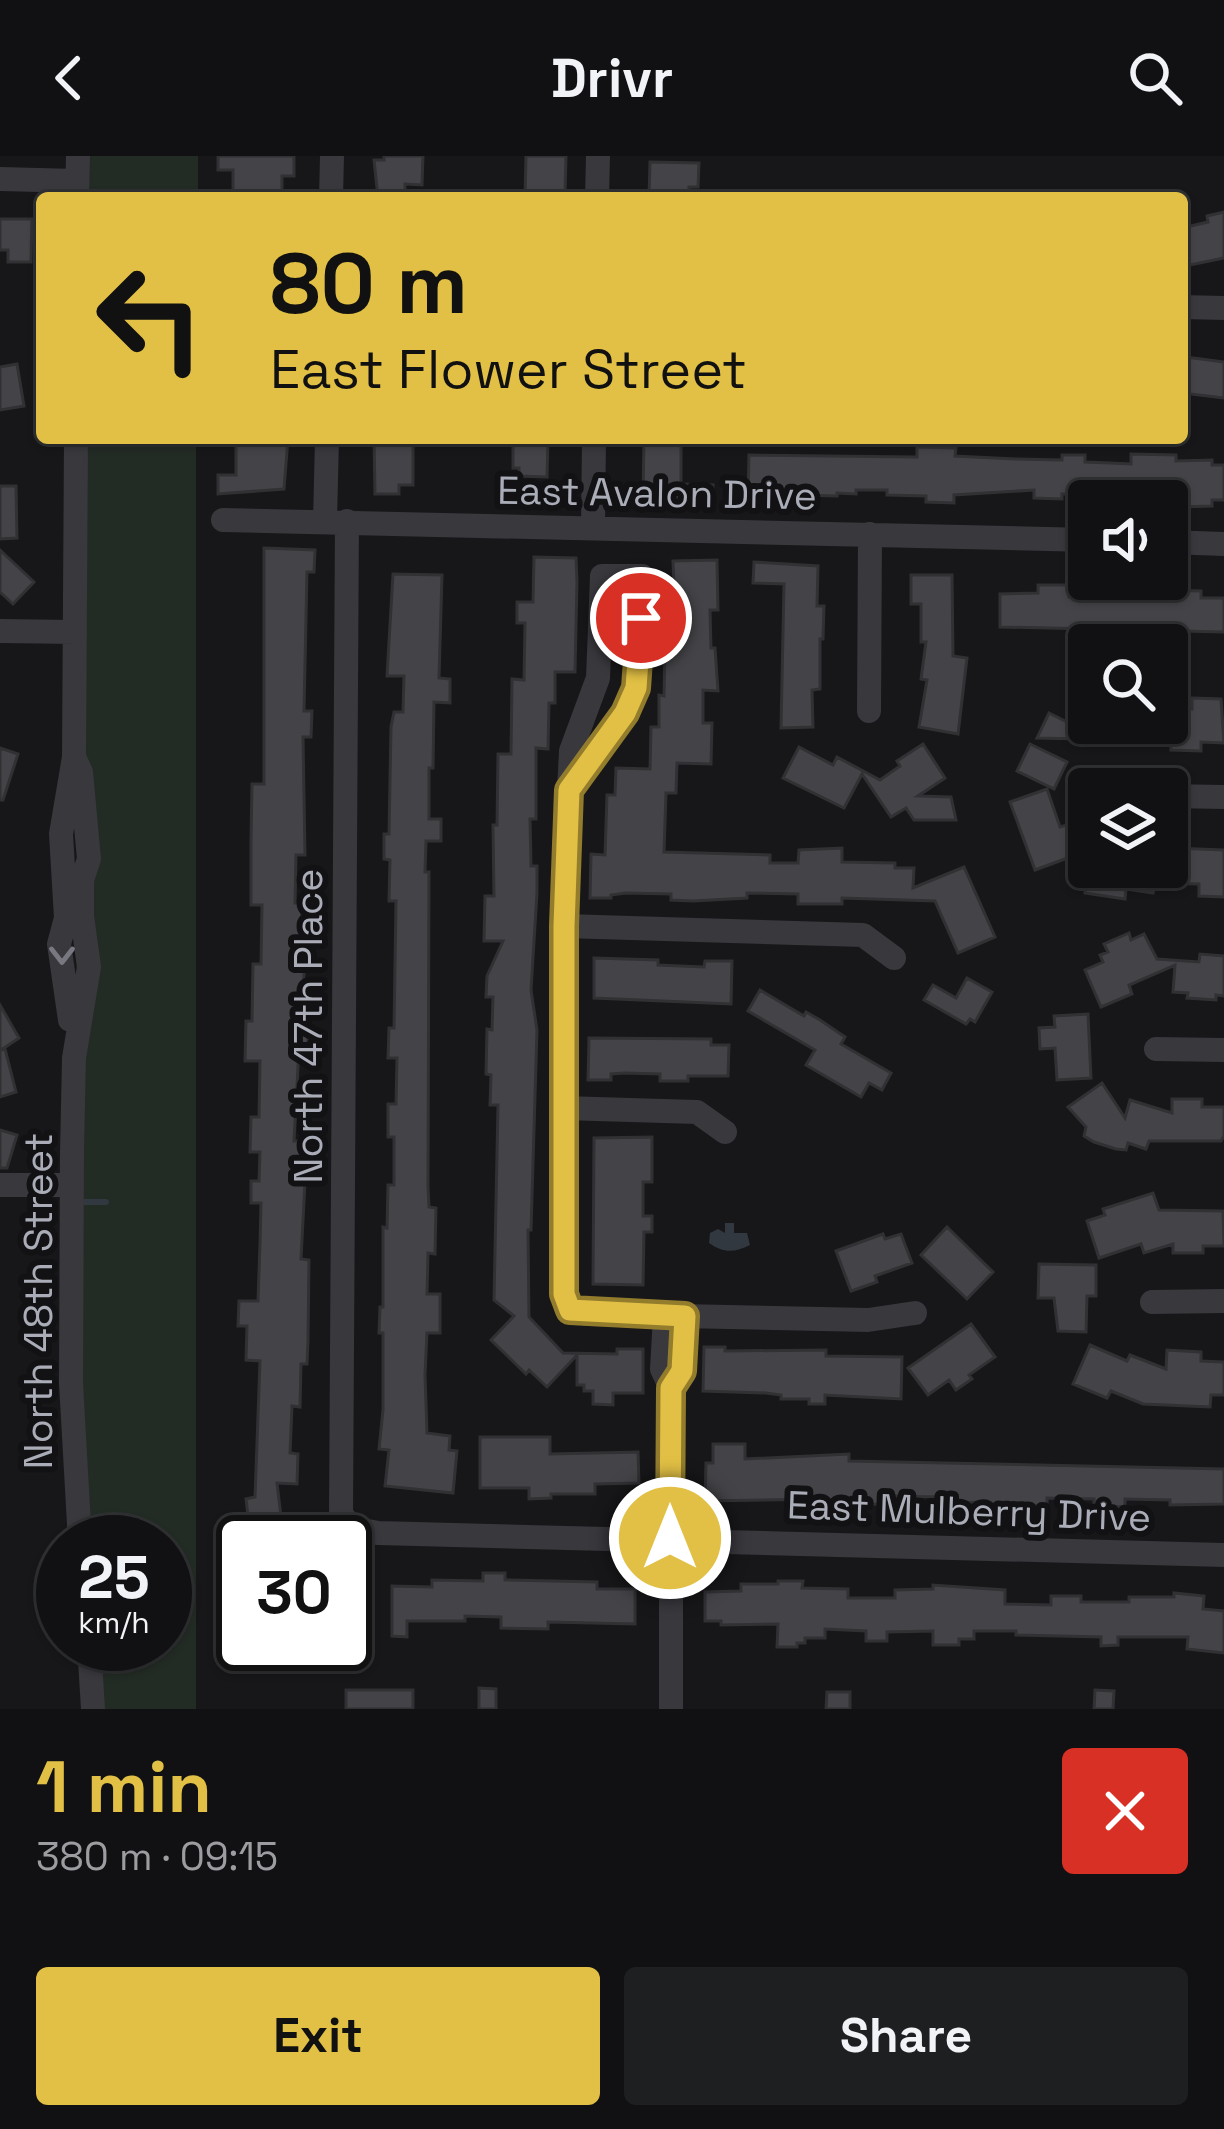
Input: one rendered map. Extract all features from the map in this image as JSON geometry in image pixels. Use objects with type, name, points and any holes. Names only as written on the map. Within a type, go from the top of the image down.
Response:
[{"type":"street","points":[[331,192],[332,156]]},
{"type":"street","points":[[597,192],[598,156]]},
{"type":"street","points":[[0,179],[77,178]]},
{"type":"street","points":[[1188,307],[1224,308]]},
{"type":"street","name":"North 48th Street","points":[[76,444],[74,757],[81,772],[89,859],[82,898],[89,967],[74,1058],[71,1383],[78,1515]]},
{"type":"street","name":"North 47th Place","points":[[328,444],[336,521],[342,1515]]},
{"type":"street","points":[[592,528],[594,444]]},
{"type":"street","name":"East Avalon Drive","points":[[223,520],[1068,539]]},
{"type":"street","points":[[869,534],[869,711]]},
{"type":"street","points":[[1188,543],[1224,544]]},
{"type":"street","points":[[569,790],[625,713],[636,688],[642,577],[602,576],[598,677],[571,751],[569,790],[564,926],[563,1108],[564,1294],[570,1310],[868,1320],[915,1313]]},
{"type":"street","points":[[0,632],[75,632]]},
{"type":"street","points":[[1188,796],[1224,797]]},
{"type":"street","points":[[564,926],[863,935],[894,958]]},
{"type":"street","points":[[1156,1049],[1224,1050]]},
{"type":"street","points":[[563,1108],[697,1112],[725,1132]]},
{"type":"street","points":[[0,1185],[72,1185]]},
{"type":"street","points":[[1152,1302],[1224,1301]]},
{"type":"street","points":[[670,1709],[671,1388],[682,1371],[675,1316]]},
{"type":"street","name":"East Mulberry Drive","points":[[372,1533],[1224,1556]]},
{"type":"street","points":[[91,1671],[93,1709]]},
{"type":"shaded area","points":[[89,156],[198,156],[198,192],[87,192]]},
{"type":"shaded area","points":[[79,444],[196,444],[196,1709],[104,1709],[101,1671],[192,1671],[192,1515],[89,1515],[82,1383],[85,808]]},
{"type":"shaded area","points":[[725,1223],[734,1223],[734,1233],[747,1233],[750,1245],[729,1251],[709,1243],[710,1233],[718,1229],[725,1233]]},
{"type":"building","points":[[218,156],[294,156],[294,176],[282,176],[282,192],[233,192],[233,170],[218,170]]},
{"type":"building","points":[[384,156],[423,156],[422,185],[405,184],[405,192],[377,192],[374,160],[384,160]]},
{"type":"building","points":[[526,156],[566,156],[565,192],[525,192]]},
{"type":"building","points":[[650,162],[699,163],[698,187],[689,187],[689,192],[649,192]]},
{"type":"building","points":[[1224,212],[1224,258],[1190,265],[1188,227],[1208,222],[1207,216]]},
{"type":"building","points":[[0,219],[32,219],[31,262],[8,262],[8,250],[0,250]]},
{"type":"building","points":[[1188,357],[1224,362],[1224,398],[1188,394]]},
{"type":"building","points":[[17,364],[24,406],[0,410],[0,367]]},
{"type":"building","points":[[236,444],[288,444],[284,489],[218,494],[218,475],[236,475]]},
{"type":"building","points":[[374,444],[413,444],[413,485],[399,485],[399,494],[375,494]]},
{"type":"building","points":[[513,444],[548,444],[547,477],[519,476],[519,468],[513,468]]},
{"type":"building","points":[[644,444],[681,444],[681,484],[713,485],[713,499],[643,498]]},
{"type":"building","points":[[917,447],[956,448],[955,456],[1015,459],[1062,460],[1062,455],[1085,455],[1085,462],[1131,464],[1131,454],[1176,455],[1176,461],[1212,460],[1212,465],[1224,465],[1224,500],[1212,500],[1212,506],[1188,507],[1188,480],[1068,480],[1068,494],[1062,494],[1062,499],[1034,498],[1034,490],[954,495],[954,503],[926,502],[926,496],[887,495],[887,490],[856,490],[856,494],[837,496],[748,494],[749,455],[917,457]]},
{"type":"building","points":[[0,486],[16,486],[17,538],[0,539]]},
{"type":"building","points":[[264,548],[315,550],[314,572],[307,572],[304,711],[312,711],[311,737],[303,737],[305,855],[296,855],[295,903],[302,903],[301,947],[310,947],[309,971],[304,970],[303,1022],[308,1022],[308,1049],[299,1049],[294,1141],[301,1141],[300,1182],[305,1182],[301,1259],[309,1260],[308,1340],[307,1364],[301,1364],[300,1407],[292,1406],[290,1453],[298,1454],[297,1484],[277,1483],[281,1515],[248,1515],[246,1499],[255,1497],[260,1361],[246,1360],[247,1326],[238,1326],[239,1301],[258,1301],[261,1203],[251,1203],[251,1181],[259,1181],[260,1152],[250,1152],[251,1117],[259,1117],[260,1061],[245,1061],[246,1021],[252,1021],[253,964],[261,964],[262,905],[251,905],[252,784],[264,784]]},
{"type":"building","points":[[0,550],[34,582],[13,604],[0,592]]},
{"type":"building","points":[[534,557],[576,558],[577,581],[575,672],[555,672],[548,749],[536,748],[536,819],[530,819],[531,866],[537,866],[531,990],[537,1030],[529,1317],[563,1353],[617,1354],[617,1349],[643,1349],[643,1393],[613,1393],[613,1405],[593,1404],[593,1391],[577,1385],[577,1355],[547,1387],[491,1340],[514,1316],[494,1300],[498,1105],[490,1105],[491,1075],[486,1074],[493,997],[486,997],[487,976],[503,941],[484,941],[485,896],[494,896],[498,754],[511,754],[512,679],[524,680],[525,623],[517,623],[517,602],[533,602]]},
{"type":"building","points":[[717,560],[718,610],[710,610],[718,691],[703,690],[703,723],[712,723],[711,764],[677,763],[676,793],[666,793],[664,852],[770,855],[770,863],[798,863],[799,850],[842,848],[842,862],[914,868],[913,888],[964,867],[995,937],[958,953],[935,901],[842,898],[842,904],[798,904],[798,894],[747,893],[747,898],[693,901],[671,900],[671,894],[590,898],[591,854],[605,855],[607,795],[615,795],[616,768],[650,769],[651,727],[659,727],[659,695],[664,696],[665,647],[679,647],[679,588],[674,588],[673,561]]},
{"type":"building","points":[[754,562],[818,566],[817,606],[824,606],[823,639],[820,689],[812,690],[813,727],[781,728],[784,584],[753,583]]},
{"type":"building","points":[[393,574],[442,575],[439,678],[450,679],[450,703],[434,702],[433,768],[429,768],[429,819],[441,819],[441,841],[426,841],[428,1186],[429,1207],[436,1208],[435,1254],[428,1253],[427,1294],[440,1294],[440,1333],[427,1333],[425,1375],[427,1433],[450,1436],[449,1450],[457,1451],[453,1493],[385,1486],[389,1450],[379,1449],[383,1227],[387,1228],[388,1185],[394,1185],[388,1104],[396,1104],[397,1058],[388,1058],[389,1028],[394,1028],[396,901],[389,901],[390,860],[384,859],[384,834],[389,834],[391,727],[394,712],[403,712],[404,676],[387,676]]},
{"type":"building","points":[[911,575],[952,575],[953,656],[967,658],[958,734],[919,727],[927,680],[921,679],[926,642],[921,642],[921,604],[911,604]]},
{"type":"building","points":[[1038,585],[1068,585],[1068,600],[1188,600],[1188,591],[1201,591],[1201,598],[1224,598],[1224,632],[1188,631],[1188,624],[1000,627],[1000,594],[1038,593]]},
{"type":"building","points":[[1192,698],[1221,699],[1224,743],[1201,742],[1201,751],[1171,750],[1171,744],[1188,744],[1188,709],[1192,709]]},
{"type":"building","points":[[1049,713],[1068,722],[1068,739],[1037,738]]},
{"type":"building","points":[[923,744],[945,778],[918,796],[951,797],[956,820],[914,820],[906,808],[891,817],[862,774],[844,808],[783,778],[799,747],[833,765],[837,757],[880,780],[900,766],[897,761]]},
{"type":"building","points":[[1030,744],[1067,762],[1054,789],[1017,771]]},
{"type":"building","points":[[0,748],[18,754],[3,800],[0,800]]},
{"type":"building","points":[[1047,789],[1060,827],[1068,825],[1068,858],[1035,870],[1010,802]]},
{"type":"building","points":[[1188,849],[1224,850],[1224,897],[1199,896],[1199,884],[1188,884]]},
{"type":"building","points":[[1086,888],[1154,888],[1153,893],[1126,889],[1125,899],[1085,893]]},
{"type":"building","points":[[1129,933],[1131,940],[1144,934],[1157,959],[1199,962],[1200,954],[1224,956],[1224,996],[1187,998],[1188,993],[1173,992],[1175,965],[1129,985],[1132,994],[1101,1007],[1085,970],[1103,962],[1100,955],[1108,952],[1104,944]]},
{"type":"building","points":[[594,958],[704,967],[705,961],[732,961],[731,1004],[594,998]]},
{"type":"building","points":[[967,978],[992,992],[975,1022],[970,1019],[966,1024],[924,1000],[933,985],[956,998]]},
{"type":"building","points":[[760,990],[820,1020],[845,1037],[841,1044],[891,1073],[882,1090],[869,1083],[861,1097],[806,1065],[815,1050],[748,1011]]},
{"type":"building","points":[[0,1005],[19,1038],[1,1050],[5,1049],[16,1092],[0,1097]]},
{"type":"building","points":[[1088,1014],[1091,1078],[1057,1080],[1055,1048],[1040,1049],[1039,1028],[1055,1027],[1054,1016]]},
{"type":"building","points":[[589,1038],[711,1039],[711,1045],[729,1045],[728,1076],[660,1081],[660,1074],[625,1073],[611,1074],[611,1080],[588,1080]]},
{"type":"building","points":[[1102,1083],[1125,1118],[1130,1100],[1172,1113],[1172,1099],[1202,1099],[1202,1107],[1224,1107],[1224,1136],[1221,1141],[1149,1141],[1146,1149],[1128,1143],[1126,1150],[1094,1142],[1084,1136],[1086,1127],[1068,1107]]},
{"type":"building","points":[[0,1130],[17,1135],[7,1168],[0,1168]]},
{"type":"building","points":[[652,1137],[652,1182],[643,1182],[643,1216],[652,1216],[652,1232],[644,1232],[643,1285],[593,1284],[594,1138]]},
{"type":"building","points":[[1153,1193],[1159,1210],[1223,1211],[1224,1246],[1203,1246],[1203,1253],[1173,1253],[1173,1244],[1144,1253],[1141,1244],[1099,1258],[1087,1221],[1105,1215],[1103,1209]]},
{"type":"building","points":[[947,1227],[993,1272],[967,1299],[921,1255]]},
{"type":"building","points":[[883,1234],[885,1239],[901,1234],[912,1263],[875,1276],[877,1282],[851,1291],[836,1251]]},
{"type":"building","points":[[1039,1264],[1096,1265],[1096,1296],[1087,1296],[1086,1332],[1058,1331],[1054,1298],[1038,1298]]},
{"type":"building","points":[[971,1324],[995,1357],[956,1390],[949,1380],[928,1395],[908,1368]]},
{"type":"building","points":[[1090,1345],[1127,1361],[1130,1355],[1166,1369],[1167,1350],[1201,1352],[1201,1361],[1224,1362],[1224,1395],[1211,1395],[1210,1407],[1143,1404],[1111,1391],[1107,1398],[1073,1384]]},
{"type":"building","points":[[704,1347],[902,1357],[901,1399],[825,1395],[825,1404],[809,1404],[809,1399],[781,1399],[781,1395],[766,1393],[703,1391]]},
{"type":"building","points":[[480,1437],[550,1437],[550,1454],[638,1452],[639,1483],[595,1484],[595,1494],[529,1499],[529,1488],[480,1488]]},
{"type":"building","points":[[713,1444],[745,1444],[745,1459],[849,1454],[849,1461],[1224,1469],[1224,1504],[1170,1505],[1170,1500],[1125,1499],[1125,1507],[1094,1506],[1094,1499],[1047,1498],[1047,1506],[1006,1505],[1006,1511],[983,1511],[983,1502],[938,1503],[938,1497],[891,1496],[891,1505],[852,1503],[852,1509],[826,1509],[826,1499],[705,1501],[706,1463],[713,1463]]},
{"type":"building","points":[[483,1573],[505,1573],[505,1580],[597,1582],[597,1589],[635,1589],[635,1624],[548,1622],[548,1629],[501,1628],[501,1617],[465,1616],[465,1621],[407,1621],[407,1637],[392,1636],[392,1586],[432,1587],[432,1580],[483,1581]]},
{"type":"building","points":[[803,1581],[802,1588],[848,1589],[848,1598],[895,1598],[895,1590],[933,1589],[933,1585],[1005,1590],[1005,1604],[1051,1605],[1051,1596],[1081,1596],[1081,1602],[1129,1602],[1129,1597],[1174,1597],[1174,1593],[1204,1596],[1203,1609],[1224,1611],[1224,1653],[1187,1649],[1188,1637],[1118,1637],[1118,1645],[1101,1646],[1101,1637],[1016,1635],[1016,1631],[974,1631],[974,1639],[959,1639],[959,1645],[933,1645],[933,1631],[887,1632],[887,1641],[866,1641],[866,1631],[825,1629],[825,1638],[805,1638],[797,1647],[777,1647],[778,1624],[705,1621],[705,1592],[741,1591],[741,1584]]},
{"type":"building","points":[[479,1688],[496,1689],[496,1709],[479,1709]]},
{"type":"building","points":[[346,1690],[413,1690],[413,1709],[346,1709]]},
{"type":"building","points":[[1095,1690],[1114,1691],[1113,1709],[1094,1709]]},
{"type":"building","points":[[827,1692],[850,1692],[850,1709],[826,1709]]},
{"type":"waterway","points":[[81,1202],[106,1202]]},
{"type":"route","points":[[641,618],[636,688],[625,713],[569,790],[564,926],[564,1294],[570,1310],[587,1314],[685,1316],[682,1371],[671,1388],[670,1538]]}]
